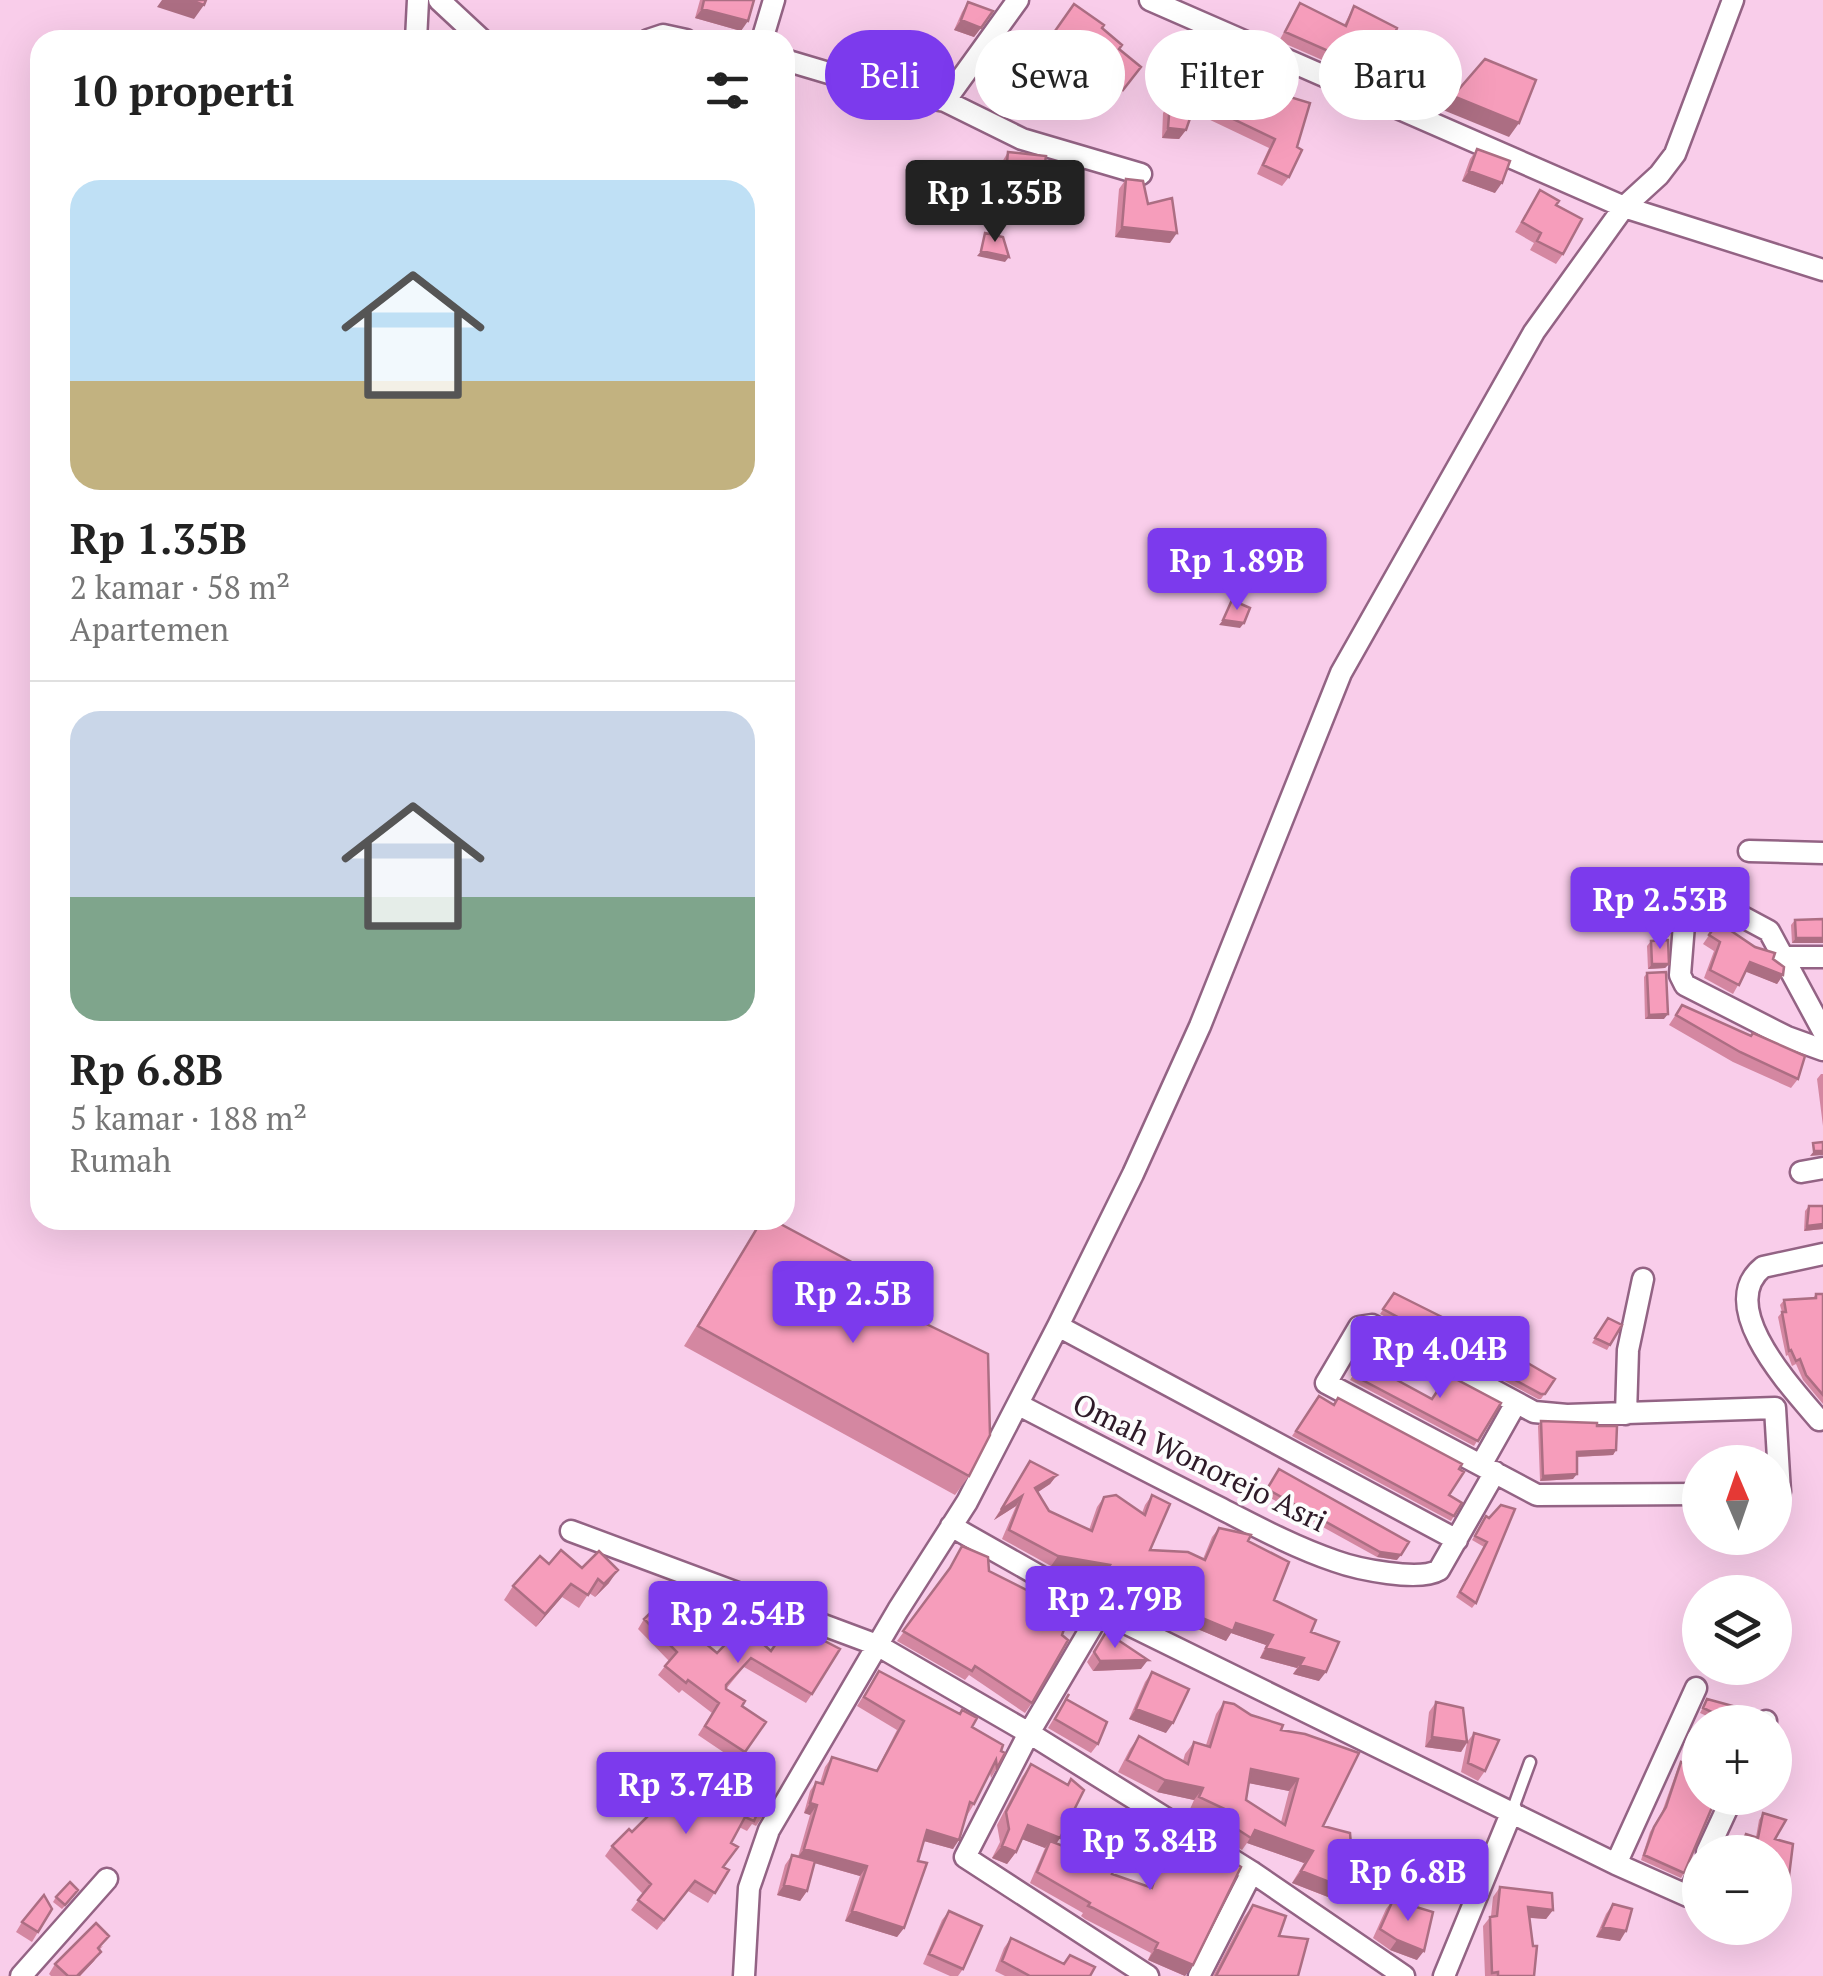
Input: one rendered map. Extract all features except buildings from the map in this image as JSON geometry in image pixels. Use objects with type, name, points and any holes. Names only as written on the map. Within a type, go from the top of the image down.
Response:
[{"type":"street","points":[[416,30],[418,0]]},
{"type":"street","points":[[439,0],[471,30]]},
{"type":"street","points":[[765,30],[774,0]]},
{"type":"street","points":[[955,87],[1018,0]]},
{"type":"street","points":[[1150,0],[1624,208],[1823,270]]},
{"type":"street","points":[[744,1976],[749,1888],[770,1830],[951,1526],[1058,1326],[1200,1026],[1341,673],[1534,332],[1624,208],[1660,175],[1675,154],[1733,0]]},
{"type":"street","points":[[795,63],[825,72]]},
{"type":"street","points":[[955,106],[1022,139],[1142,174]]},
{"type":"street","points":[[1749,851],[1823,853]]},
{"type":"street","points":[[1823,1031],[1769,931],[1688,887],[1680,975],[1685,985],[1787,1037],[1823,1050]]},
{"type":"street","points":[[1784,957],[1823,957]]},
{"type":"street","points":[[1802,1172],[1823,1168]]},
{"type":"street","points":[[1820,1420],[1778,1369],[1746,1310],[1756,1272],[1763,1267],[1823,1254]]},
{"type":"street","points":[[1626,1414],[1628,1350],[1643,1279]]},
{"type":"street","points":[[1682,1494],[1537,1495],[1326,1382],[1359,1327],[1372,1325],[1534,1412],[1626,1414],[1775,1408],[1777,1445]]},
{"type":"street","name":"Omah Wonorejo Asri","points":[[1058,1326],[1457,1540]]},
{"type":"street","name":"Omah Wonorejo Asri","points":[[1019,1405],[1255,1526],[1338,1562],[1430,1576],[1439,1570],[1457,1540],[1516,1403]]},
{"type":"street","points":[[951,1526],[1100,1611],[1682,1893]]},
{"type":"street","points":[[571,1532],[877,1645],[1252,1872],[1404,1976]]},
{"type":"street","points":[[1100,1611],[964,1857],[1148,1976]]},
{"type":"street","points":[[1616,1864],[1696,1688]]},
{"type":"street","points":[[1444,1976],[1512,1811]]},
{"type":"street","points":[[1199,1976],[1252,1872]]},
{"type":"street","points":[[21,1976],[108,1879]]},
{"type":"lane","points":[[1512,1811],[1530,1762]]}]
